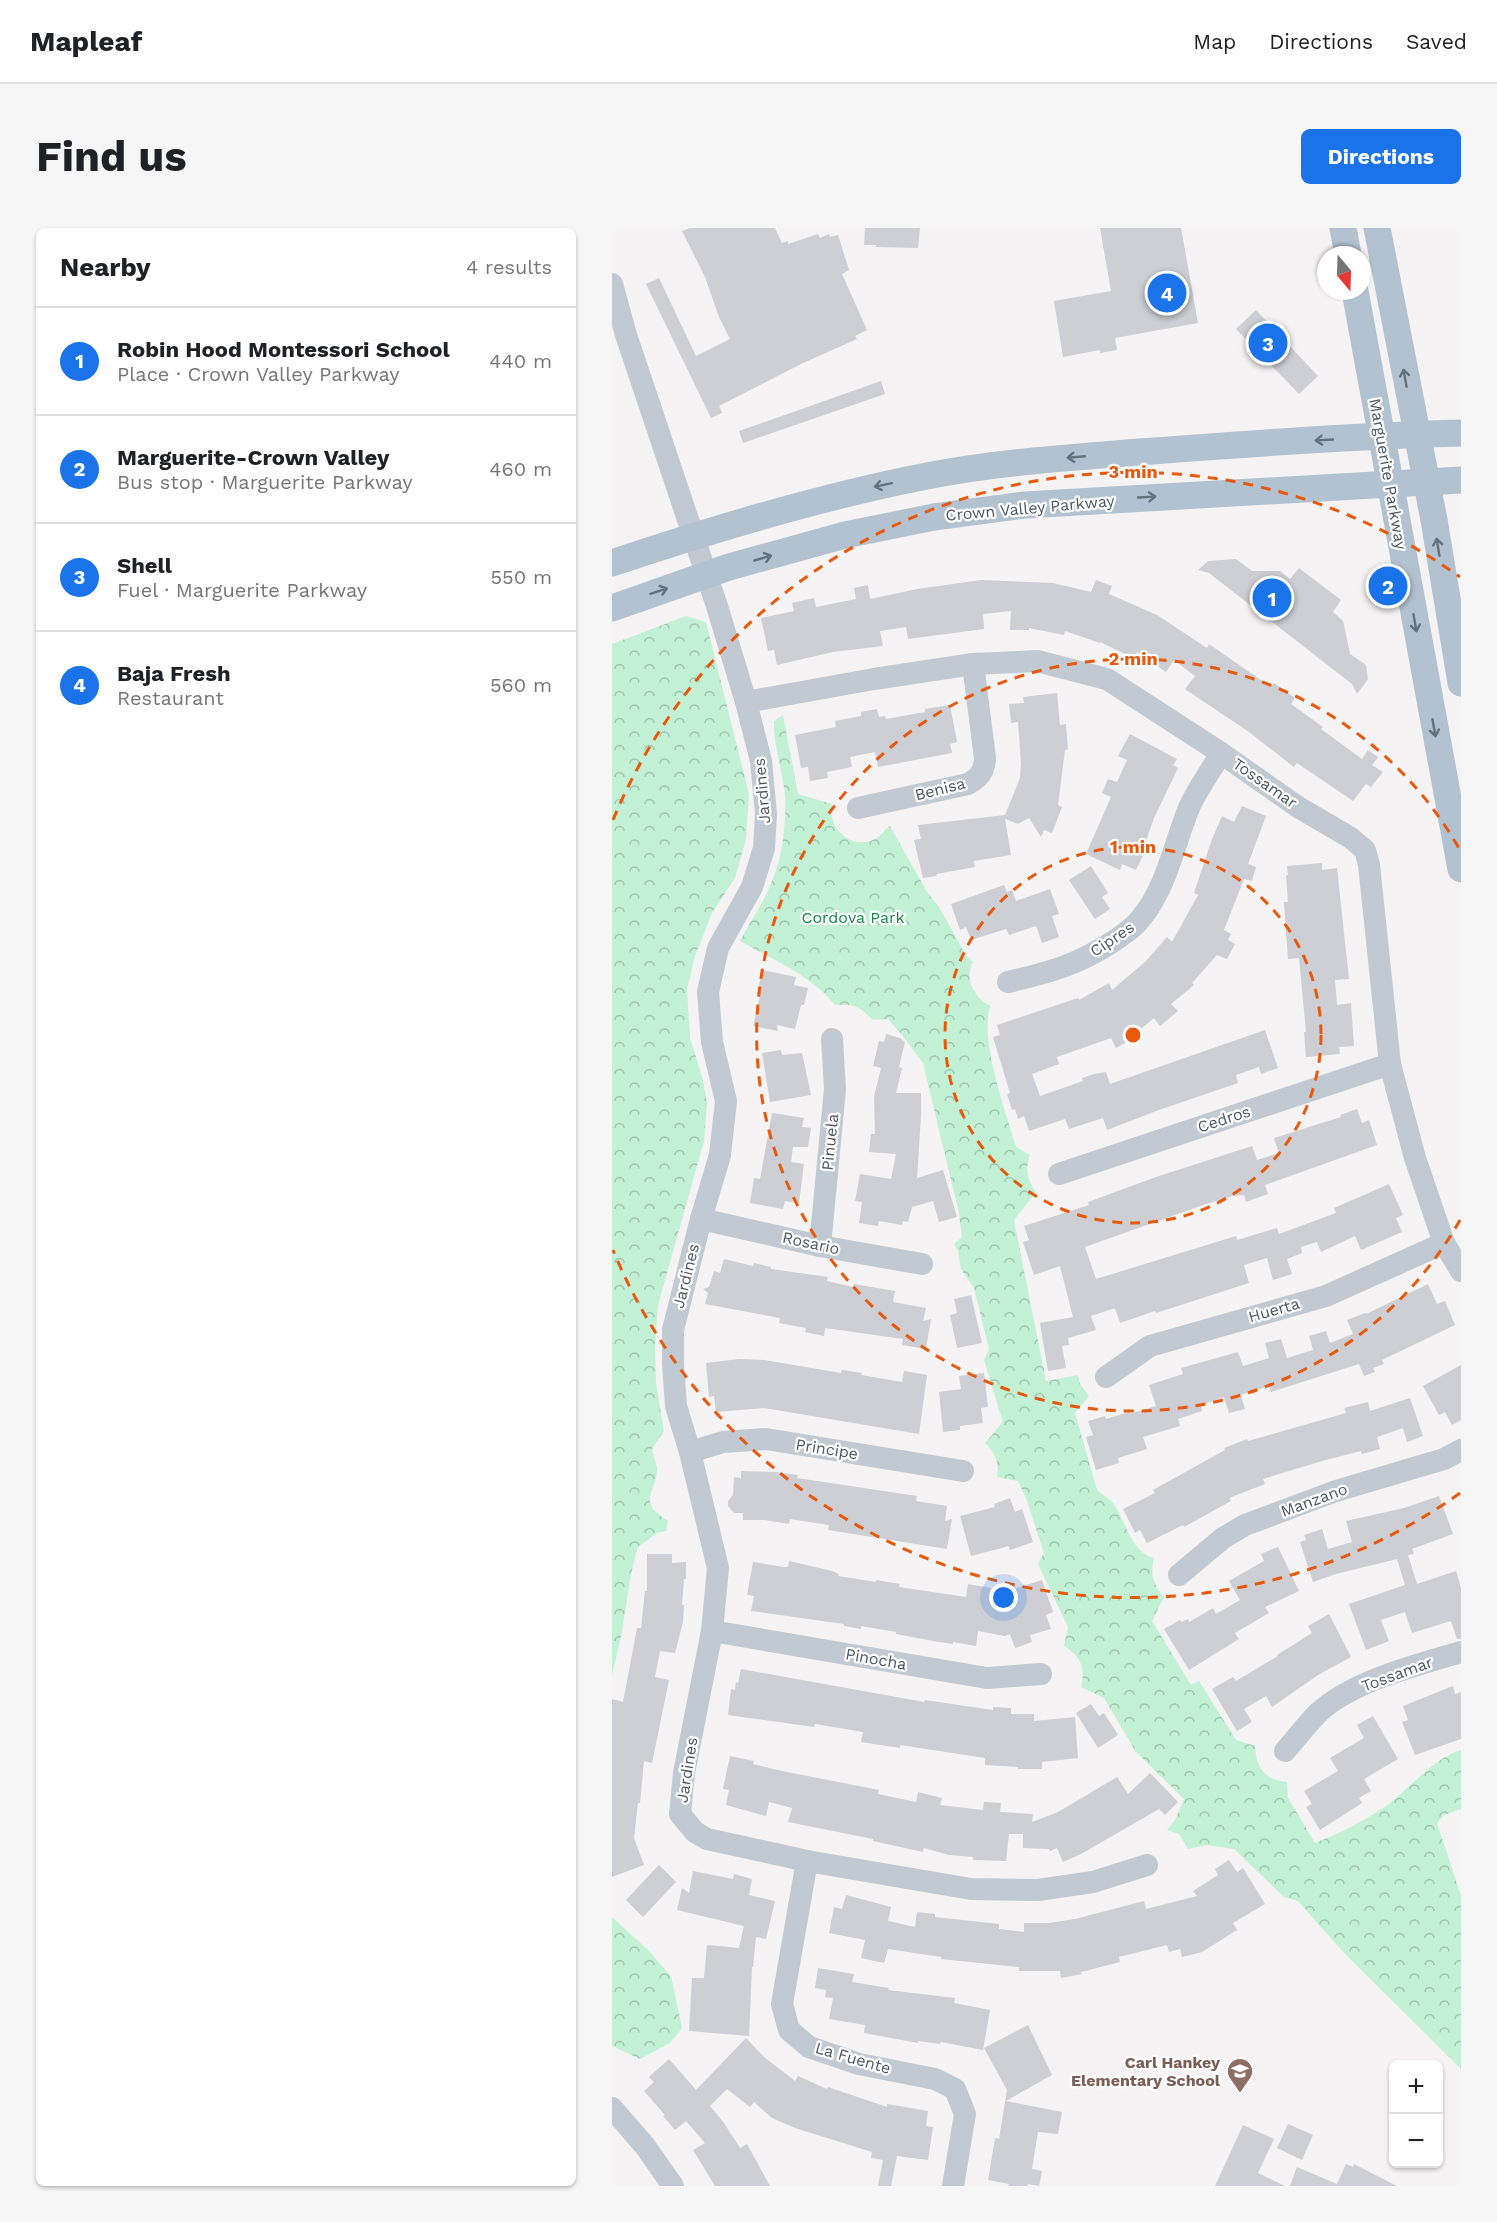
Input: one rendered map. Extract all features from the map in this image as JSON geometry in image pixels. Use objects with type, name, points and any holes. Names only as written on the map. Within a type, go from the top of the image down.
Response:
[{"type":"main road","points":[[1343,228],[1346,246]]},
{"type":"main road","name":"Marguerite Parkway","points":[[1377,228],[1426,481],[1461,683]]},
{"type":"main road","name":"Marguerite Parkway","points":[[1357,300],[1461,869]]},
{"type":"main road","points":[[612,563],[693,535],[825,498],[928,475],[1008,463],[1231,445],[1461,433]]},
{"type":"main road","name":"Crown Valley Parkway","points":[[612,608],[707,576],[845,535],[934,517],[1025,505],[1461,480]]},
{"type":"street","name":"Jardines","points":[[612,284],[626,335],[707,576],[746,702],[761,761],[766,814],[765,848],[752,887],[718,948],[708,992],[712,1042],[726,1101],[720,1155],[700,1219],[673,1330],[676,1406],[690,1452],[718,1568],[712,1631],[684,1773],[680,1814],[694,1832],[707,1839],[807,1861],[971,1889],[1038,1890],[1093,1882],[1146,1864]]},
{"type":"street","name":"Tossamar","points":[[746,702],[973,664],[1037,661],[1107,679],[1221,753],[1298,807],[1351,838],[1365,850],[1369,865],[1390,1064],[1415,1158],[1444,1243],[1461,1271]]},
{"type":"street","name":"Benisa","points":[[858,808],[968,784],[979,778],[984,768],[985,758],[973,664]]},
{"type":"street","name":"Cipres","points":[[1008,982],[1065,968],[1097,952],[1126,933],[1142,917],[1166,873],[1191,804],[1221,753]]},
{"type":"street","name":"Pinuela","points":[[820,1246],[836,1089],[832,1039]]},
{"type":"street","name":"Cedros","points":[[1059,1174],[1390,1064]]},
{"type":"street","name":"Rosario","points":[[700,1219],[820,1246],[922,1264]]},
{"type":"street","name":"Huerta","points":[[1106,1377],[1150,1346],[1326,1296],[1444,1243]]},
{"type":"street","name":"Principe","points":[[690,1452],[723,1442],[766,1439],[963,1471]]},
{"type":"street","name":"Manzano","points":[[1179,1575],[1223,1538],[1245,1525],[1336,1491],[1444,1459],[1461,1450]]},
{"type":"street","name":"Pinocha","points":[[712,1631],[987,1678],[1041,1674]]},
{"type":"street","name":"Tossamar","points":[[1285,1751],[1319,1712],[1351,1691],[1389,1674],[1461,1652]]},
{"type":"street","name":"La Fuente","points":[[807,1861],[782,2004],[789,2030],[809,2047],[859,2064],[935,2079],[955,2089],[964,2114],[953,2186]]},
{"type":"street","points":[[612,2108],[645,2146],[674,2186]]},
{"type":"green space","points":[[686,616],[706,622],[749,794],[746,839],[735,878],[712,913],[695,956],[687,989],[690,1038],[703,1080],[707,1103],[704,1141],[658,1305],[655,1346],[656,1383],[664,1431],[652,1449],[657,1468],[650,1502],[652,1508],[668,1521],[666,1531],[657,1533],[638,1547],[612,1675],[612,644]]},
{"type":"green space","name":"Cordova Park","points":[[783,715],[798,794],[832,804],[831,813],[837,829],[850,840],[866,842],[875,839],[890,826],[927,892],[939,907],[966,955],[973,962],[970,968],[972,987],[979,998],[990,1006],[988,1038],[1000,1095],[1016,1147],[1030,1155],[1028,1174],[1036,1192],[1014,1220],[1046,1381],[1078,1375],[1080,1384],[1089,1396],[1075,1413],[1097,1490],[1113,1504],[1140,1550],[1154,1558],[1153,1579],[1164,1597],[1152,1621],[1191,1685],[1199,1681],[1236,1740],[1255,1746],[1257,1761],[1263,1772],[1273,1779],[1287,1782],[1288,1798],[1315,1843],[1373,1815],[1432,1766],[1461,1750],[1461,1809],[1444,1815],[1437,1823],[1461,1896],[1461,2069],[1344,1953],[1298,1901],[1284,1897],[1234,1849],[1207,1845],[1188,1849],[1179,1834],[1167,1830],[1175,1820],[1184,1799],[1136,1752],[1104,1698],[1081,1687],[1083,1674],[1078,1658],[1064,1646],[1068,1627],[1038,1564],[1044,1553],[1026,1498],[1018,1481],[997,1477],[996,1458],[985,1443],[1003,1422],[984,1360],[989,1349],[974,1288],[961,1269],[958,1251],[954,1244],[962,1237],[959,1213],[923,1063],[888,1019],[873,1020],[856,1007],[835,1005],[815,985],[740,941],[769,888],[782,844],[785,798],[774,727],[775,720]]},
{"type":"green space","points":[[612,1917],[647,1949],[671,1976],[682,2028],[670,2043],[640,2059],[612,2046]]},
{"type":"building","points":[[690,228],[775,228],[782,243],[788,241],[788,244],[818,234],[820,238],[829,234],[830,237],[838,235],[849,270],[842,274],[867,330],[855,336],[857,339],[801,364],[719,406],[722,413],[711,418],[646,284],[659,278],[696,356],[730,339],[719,317],[705,277],[682,231]]},
{"type":"building","points":[[865,228],[920,228],[918,248],[864,245]]},
{"type":"building","points":[[1100,228],[1181,228],[1198,323],[1115,338],[1117,350],[1100,353],[1100,350],[1063,357],[1054,301],[1111,291]]},
{"type":"building","points":[[1256,310],[1318,376],[1299,394],[1236,329]]},
{"type":"building","points":[[881,381],[885,394],[743,443],[739,431]]},
{"type":"building","points":[[1236,559],[1252,571],[1280,571],[1290,579],[1299,568],[1341,600],[1333,612],[1343,621],[1350,654],[1366,665],[1368,679],[1357,694],[1352,684],[1209,573],[1198,570],[1208,561]]},
{"type":"building","points":[[981,580],[1053,583],[1091,592],[1096,580],[1112,586],[1109,594],[1157,615],[1207,648],[1209,644],[1271,687],[1274,683],[1295,698],[1291,704],[1362,759],[1368,750],[1378,757],[1372,765],[1383,772],[1371,787],[1366,784],[1353,801],[1297,763],[1294,767],[1249,732],[1185,689],[1195,676],[1174,660],[1166,672],[1137,652],[1134,658],[1100,642],[1065,631],[1064,635],[1029,628],[1029,630],[1010,630],[1011,611],[983,614],[984,629],[908,639],[906,627],[880,631],[883,646],[833,652],[777,665],[774,650],[768,651],[761,618],[794,611],[792,603],[814,598],[816,607],[856,599],[854,588],[868,585],[870,599],[917,589]]},
{"type":"building","points":[[1057,693],[1060,725],[1066,724],[1068,749],[1065,750],[1058,805],[1062,807],[1052,833],[1044,830],[1041,837],[1029,818],[1018,824],[1005,819],[1011,855],[974,861],[975,867],[923,878],[914,840],[921,839],[918,825],[1005,815],[1020,778],[1021,763],[1018,722],[1011,723],[1009,704],[1024,703],[1023,697]]},
{"type":"building","points":[[950,705],[957,742],[950,744],[952,753],[878,767],[875,752],[850,757],[852,767],[827,772],[828,778],[810,781],[808,767],[801,768],[795,735],[836,727],[835,721],[861,716],[861,712],[877,709],[879,717],[885,716],[886,719]]},
{"type":"building","points":[[1130,734],[1177,759],[1173,765],[1178,768],[1154,818],[1142,852],[1144,853],[1136,870],[1122,864],[1120,870],[1086,854],[1111,797],[1102,793],[1108,779],[1117,782],[1127,760],[1118,756]]},
{"type":"building","points":[[1242,806],[1266,816],[1248,864],[1256,867],[1252,881],[1244,879],[1224,930],[1231,934],[1228,940],[1235,944],[1227,959],[1217,955],[1192,983],[1194,985],[1171,1004],[1178,1011],[1160,1026],[1154,1018],[1135,1034],[1136,1037],[1116,1048],[1111,1038],[1057,1057],[1059,1064],[1032,1074],[1040,1096],[1083,1081],[1082,1078],[1094,1074],[1106,1072],[1110,1084],[1265,1030],[1278,1068],[1261,1074],[1259,1067],[1236,1075],[1238,1083],[1107,1130],[1103,1118],[1069,1129],[1065,1119],[1029,1131],[1024,1116],[1018,1119],[1015,1109],[1012,1110],[1007,1094],[1010,1093],[993,1037],[1000,1035],[997,1025],[1078,998],[1079,1000],[1109,983],[1112,990],[1146,961],[1167,937],[1172,942],[1198,895],[1194,893],[1222,816],[1234,822]]},
{"type":"building","points":[[1322,863],[1322,870],[1337,868],[1349,979],[1335,980],[1337,1005],[1351,1003],[1354,1046],[1339,1047],[1340,1054],[1306,1057],[1299,958],[1288,959],[1284,902],[1288,902],[1286,875],[1288,875],[1287,866]]},
{"type":"building","points":[[1091,866],[1108,893],[1102,897],[1110,909],[1095,919],[1069,880]]},
{"type":"building","points":[[1004,885],[1007,892],[1012,890],[1016,901],[1050,889],[1059,914],[1052,916],[1059,937],[1042,943],[1036,926],[1009,935],[1006,929],[971,940],[966,927],[960,930],[951,904]]},
{"type":"building","points":[[762,970],[796,977],[794,985],[808,988],[795,1029],[777,1025],[778,1031],[753,1026],[760,996],[757,995]]},
{"type":"building","points":[[886,1034],[905,1042],[896,1093],[921,1093],[917,1178],[943,1170],[957,1217],[939,1222],[933,1201],[912,1207],[908,1222],[903,1221],[902,1225],[879,1221],[878,1226],[859,1223],[862,1202],[855,1201],[860,1174],[891,1179],[896,1154],[869,1152],[871,1134],[875,1134],[874,1097],[881,1068],[873,1066],[879,1041],[884,1042]]},
{"type":"building","points":[[781,1050],[782,1055],[802,1053],[811,1095],[770,1102],[762,1053]]},
{"type":"building","points":[[1357,1109],[1362,1123],[1369,1120],[1377,1145],[1265,1185],[1268,1194],[1246,1202],[1244,1195],[1233,1196],[1085,1247],[1096,1279],[1236,1236],[1237,1240],[1277,1228],[1279,1234],[1336,1213],[1334,1208],[1389,1184],[1403,1215],[1396,1218],[1402,1232],[1361,1250],[1355,1236],[1321,1252],[1317,1242],[1301,1247],[1302,1253],[1287,1259],[1292,1274],[1273,1280],[1267,1258],[1244,1265],[1249,1283],[1120,1323],[1115,1308],[1091,1316],[1096,1330],[1068,1338],[1069,1345],[1062,1346],[1066,1368],[1048,1371],[1040,1323],[1073,1317],[1060,1266],[1034,1275],[1023,1242],[1029,1240],[1024,1226],[1089,1205],[1088,1202],[1156,1177],[1252,1146],[1257,1160],[1279,1153],[1274,1138],[1341,1117],[1340,1115]]},
{"type":"building","points":[[772,1113],[804,1118],[802,1127],[811,1128],[808,1147],[793,1147],[791,1162],[804,1164],[799,1203],[785,1201],[783,1209],[750,1203],[754,1178],[760,1179]]},
{"type":"building","points":[[724,1259],[753,1266],[754,1263],[771,1267],[771,1269],[828,1277],[827,1281],[853,1287],[854,1284],[895,1291],[893,1302],[926,1308],[923,1321],[931,1319],[926,1349],[902,1345],[903,1339],[825,1328],[824,1336],[805,1332],[806,1328],[779,1323],[780,1318],[705,1304],[708,1293],[703,1289],[709,1287],[714,1271],[720,1273]]},
{"type":"building","points":[[1428,1284],[1437,1304],[1445,1301],[1455,1325],[1382,1360],[1384,1364],[1373,1368],[1375,1372],[1364,1376],[1359,1364],[1271,1392],[1269,1386],[1241,1395],[1245,1409],[1229,1413],[1224,1397],[1201,1405],[1202,1411],[1178,1419],[1180,1426],[1143,1437],[1147,1449],[1118,1458],[1119,1463],[1096,1470],[1086,1437],[1093,1435],[1088,1421],[1105,1416],[1106,1419],[1129,1412],[1130,1414],[1156,1406],[1149,1385],[1183,1374],[1181,1368],[1238,1352],[1243,1366],[1269,1358],[1265,1343],[1281,1339],[1287,1358],[1313,1350],[1309,1336],[1326,1331],[1330,1343],[1353,1334],[1347,1320],[1366,1314]]},
{"type":"building","points":[[971,1295],[982,1343],[957,1348],[950,1315],[957,1313],[954,1299]]},
{"type":"building","points":[[739,1359],[764,1360],[841,1373],[842,1370],[902,1382],[904,1371],[927,1375],[919,1434],[764,1408],[716,1412],[714,1396],[709,1397],[706,1363]]},
{"type":"building","points":[[1461,1365],[1461,1420],[1452,1425],[1445,1412],[1439,1415],[1423,1386]]},
{"type":"building","points":[[984,1373],[988,1407],[981,1408],[983,1423],[960,1426],[960,1430],[943,1432],[939,1392],[961,1389],[959,1376]]},
{"type":"building","points":[[1410,1398],[1423,1436],[1407,1442],[1403,1428],[1377,1437],[1380,1449],[1362,1454],[1361,1451],[1322,1461],[1263,1479],[1265,1484],[1229,1498],[1231,1501],[1184,1527],[1183,1525],[1147,1543],[1140,1530],[1135,1533],[1123,1509],[1155,1493],[1153,1490],[1225,1450],[1224,1448],[1247,1439],[1248,1441],[1346,1413],[1344,1408],[1368,1402],[1370,1411]]},
{"type":"building","points":[[741,1471],[798,1475],[797,1478],[917,1496],[916,1501],[947,1506],[945,1521],[952,1519],[947,1549],[828,1530],[829,1525],[790,1519],[789,1524],[765,1520],[743,1520],[743,1513],[734,1513],[728,1506],[728,1501],[733,1495],[734,1477],[741,1478]]},
{"type":"building","points":[[1439,1496],[1453,1534],[1412,1549],[1414,1554],[1408,1555],[1417,1584],[1456,1571],[1461,1588],[1461,1639],[1457,1639],[1451,1621],[1412,1633],[1405,1612],[1381,1620],[1389,1641],[1366,1650],[1349,1604],[1405,1585],[1397,1559],[1313,1582],[1300,1542],[1306,1540],[1304,1535],[1322,1529],[1328,1549],[1352,1542],[1346,1521],[1404,1508]]},
{"type":"building","points":[[1010,1498],[1015,1512],[1022,1509],[1033,1542],[1010,1550],[1009,1546],[971,1556],[960,1516],[995,1507],[994,1504]]},
{"type":"building","points":[[1278,1547],[1299,1591],[1265,1607],[1269,1613],[1235,1633],[1239,1639],[1189,1670],[1164,1629],[1180,1620],[1182,1622],[1188,1619],[1189,1622],[1213,1608],[1216,1614],[1240,1600],[1229,1581],[1264,1561],[1261,1554]]},
{"type":"building","points":[[647,1554],[672,1554],[672,1563],[686,1562],[682,1605],[684,1605],[683,1622],[675,1653],[660,1651],[655,1677],[669,1680],[652,1763],[644,1761],[640,1803],[638,1803],[634,1838],[644,1865],[612,1877],[612,1699],[623,1702],[637,1628],[641,1628],[645,1591],[647,1591]]},
{"type":"building","points":[[789,1561],[832,1571],[839,1574],[838,1576],[876,1582],[876,1580],[900,1584],[899,1587],[966,1597],[968,1584],[991,1588],[989,1597],[1042,1580],[1053,1612],[1046,1615],[1051,1629],[1030,1635],[1032,1642],[1015,1648],[1010,1634],[1005,1636],[978,1631],[976,1646],[939,1642],[861,1626],[861,1629],[844,1626],[844,1624],[751,1611],[754,1596],[747,1595],[753,1562],[788,1567]]},
{"type":"building","points":[[1329,1614],[1351,1657],[1318,1675],[1272,1707],[1266,1696],[1244,1709],[1252,1722],[1237,1731],[1212,1689],[1233,1677],[1236,1681],[1278,1656],[1312,1633],[1308,1626]]},
{"type":"building","points":[[741,1669],[924,1702],[925,1700],[993,1710],[993,1707],[1011,1708],[1011,1714],[1034,1714],[1034,1721],[1075,1717],[1078,1758],[1042,1762],[1042,1769],[985,1765],[985,1758],[900,1745],[900,1748],[861,1742],[863,1732],[815,1724],[814,1727],[728,1715],[731,1689],[735,1690]]},
{"type":"building","points":[[1453,1686],[1455,1694],[1461,1692],[1461,1739],[1415,1755],[1402,1722],[1408,1720],[1403,1706]]},
{"type":"building","points":[[1091,1704],[1099,1716],[1104,1713],[1118,1735],[1098,1748],[1076,1713]]},
{"type":"building","points":[[1373,1716],[1398,1759],[1364,1779],[1371,1791],[1359,1798],[1362,1803],[1320,1830],[1306,1807],[1312,1804],[1304,1791],[1338,1771],[1330,1758],[1364,1738],[1357,1725]]},
{"type":"building","points":[[730,1756],[754,1761],[753,1764],[782,1771],[879,1790],[878,1794],[916,1802],[918,1792],[942,1798],[940,1805],[983,1810],[984,1802],[1001,1803],[1000,1812],[1033,1814],[1032,1822],[1058,1812],[1117,1777],[1128,1794],[1150,1773],[1178,1802],[1165,1815],[1159,1809],[1063,1862],[1057,1848],[1050,1851],[1049,1849],[1023,1848],[1023,1834],[1009,1834],[1006,1861],[973,1860],[973,1857],[949,1855],[924,1848],[923,1852],[873,1841],[873,1839],[788,1822],[792,1808],[769,1802],[766,1816],[726,1805],[729,1790],[723,1789]]},
{"type":"building","points":[[1229,1860],[1237,1872],[1243,1868],[1265,1904],[1233,1923],[1237,1930],[1202,1952],[1182,1957],[1180,1949],[1169,1952],[1167,1945],[1119,1957],[1120,1962],[1061,1978],[1060,1971],[1019,1971],[1019,1967],[941,1959],[941,1957],[888,1949],[884,1963],[861,1958],[865,1940],[829,1933],[834,1907],[842,1909],[846,1895],[891,1907],[888,1921],[915,1927],[917,1912],[935,1914],[935,1917],[999,1924],[999,1929],[1024,1932],[1024,1923],[1049,1923],[1075,1919],[1144,1901],[1146,1909],[1197,1896],[1193,1891],[1218,1875],[1215,1869]]},
{"type":"building","points":[[659,1865],[676,1882],[643,1917],[626,1900]]},
{"type":"building","points":[[693,1871],[733,1879],[734,1874],[752,1879],[749,1895],[775,1901],[766,1939],[756,1937],[752,1967],[749,2036],[689,2031],[692,1978],[704,1978],[707,1945],[739,1948],[744,1926],[677,1910],[682,1888],[689,1893]]},
{"type":"building","points":[[818,1968],[854,1974],[852,1982],[889,1988],[888,1990],[955,1998],[954,2003],[990,2010],[983,2050],[941,2042],[940,2044],[918,2041],[918,2043],[864,2033],[865,2025],[829,2019],[833,1998],[825,1997],[826,1990],[815,1988]]},
{"type":"building","points":[[1028,2025],[1052,2075],[1006,2101],[1062,2112],[1058,2134],[1038,2132],[1032,2169],[1042,2171],[1039,2186],[1028,2184],[1027,2186],[1008,2186],[1009,2184],[988,2180],[995,2138],[999,2139],[1007,2090],[984,2048]]},
{"type":"building","points":[[746,2038],[764,2057],[795,2081],[798,2076],[827,2089],[828,2087],[887,2107],[887,2104],[928,2111],[926,2126],[933,2127],[928,2160],[897,2156],[891,2186],[878,2186],[883,2160],[871,2158],[872,2152],[795,2128],[772,2118],[754,2102],[750,2107],[727,2089],[710,2106],[740,2148],[747,2144],[770,2186],[715,2186],[693,2150],[705,2143],[686,2121],[675,2130],[644,2091],[654,2082],[649,2077],[669,2059],[696,2090]]},
{"type":"building","points":[[1288,2124],[1313,2135],[1302,2160],[1277,2148]]},
{"type":"building","points":[[1243,2125],[1274,2139],[1258,2173],[1285,2186],[1215,2186]]},
{"type":"building","points":[[1346,2164],[1353,2167],[1354,2164],[1397,2186],[1290,2186],[1297,2167],[1337,2184]]},
{"type":"place","name":"Baja Fresh","points":[[1167,293]]},
{"type":"place","name":"Shell","points":[[1268,343]]},
{"type":"place","name":"Marguerite-Crown Valley","points":[[1388,586]]},
{"type":"place","name":"Robin Hood Montessori School","points":[[1272,598]]},
{"type":"place","name":"Carl Hankey Elementary School","points":[[1240,2094]]}]
